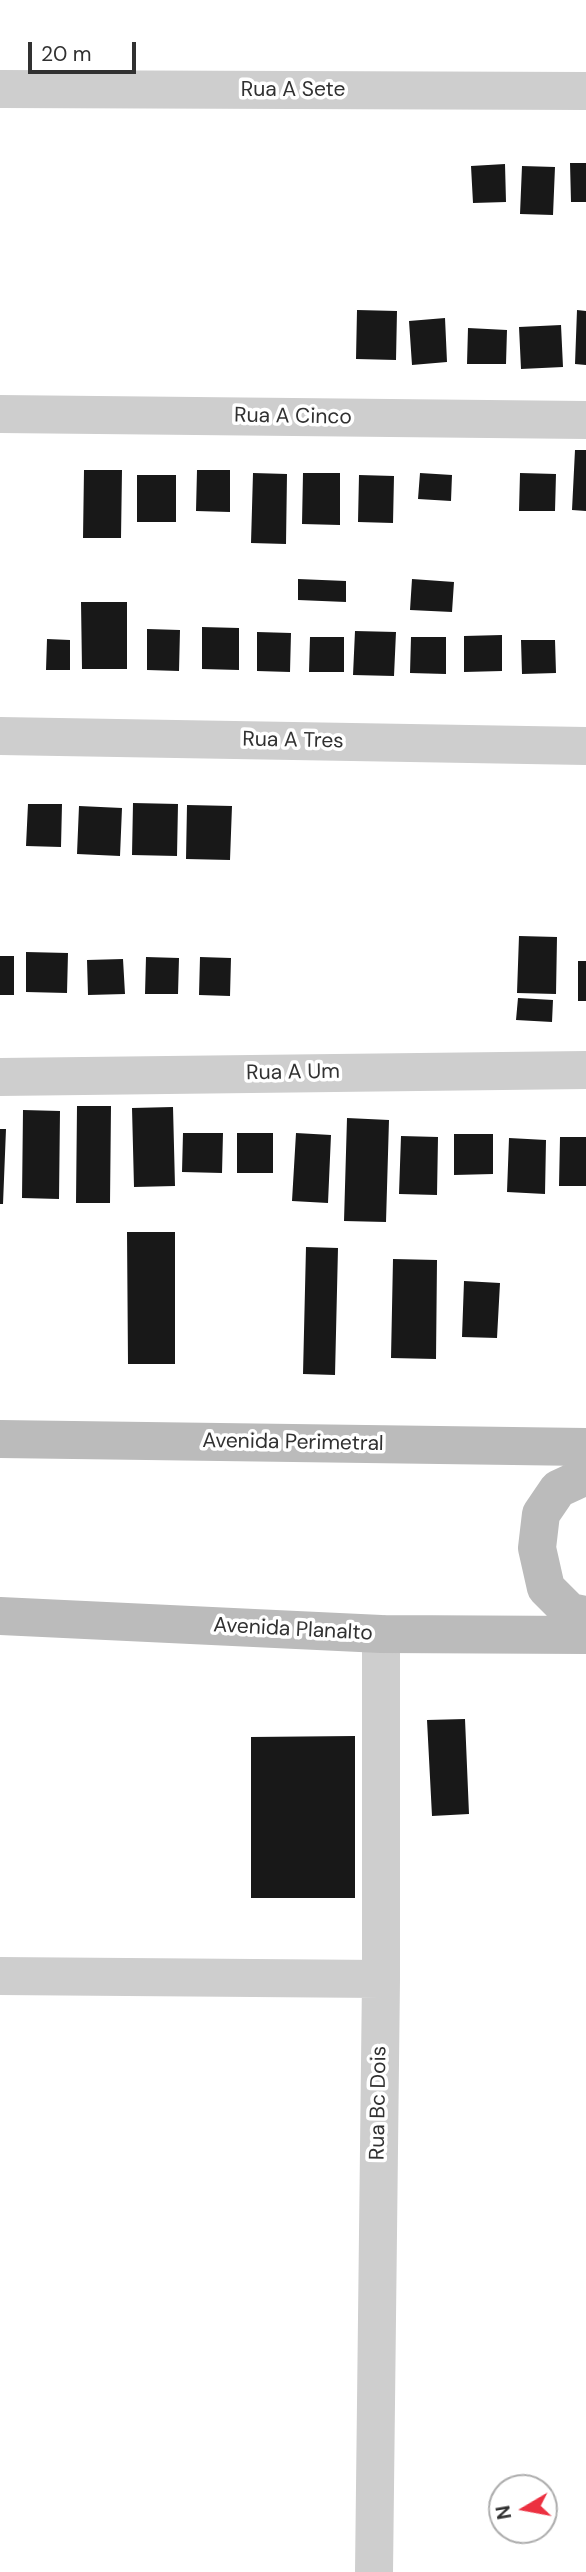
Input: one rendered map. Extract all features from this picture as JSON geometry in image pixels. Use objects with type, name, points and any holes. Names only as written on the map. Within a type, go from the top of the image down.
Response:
[{"type":"main road","name":"Avenida Perimetral","points":[[0,1440],[586,1447]]},
{"type":"main road","points":[[586,1476],[558,1489],[541,1514],[537,1548],[546,1588],[570,1612],[586,1615]]},
{"type":"main road","name":"Avenida Planalto","points":[[0,1616],[381,1634],[586,1635]]},
{"type":"street","name":"Rua A Sete","points":[[0,89],[586,91]]},
{"type":"street","name":"Rua A Cinco","points":[[0,414],[586,420]]},
{"type":"street","name":"Rua A Tres","points":[[0,736],[586,746]]},
{"type":"street","name":"Rua A Um","points":[[0,1077],[586,1070]]},
{"type":"street","name":"Rua Bc Dois","points":[[374,2572],[381,1979],[381,1634]]},
{"type":"street","points":[[0,1976],[381,1979]]},
{"type":"building","points":[[570,163],[586,163],[586,202],[571,202]]},
{"type":"building","points":[[505,164],[506,202],[473,203],[471,166]]},
{"type":"building","points":[[522,166],[555,167],[553,215],[520,214]]},
{"type":"building","points":[[357,310],[397,311],[396,360],[356,359]]},
{"type":"building","points":[[577,310],[586,311],[586,365],[575,364]]},
{"type":"building","points":[[445,318],[447,362],[412,365],[409,321]]},
{"type":"building","points":[[561,325],[563,367],[521,369],[519,327]]},
{"type":"building","points":[[468,328],[507,330],[506,364],[467,364]]},
{"type":"building","points":[[575,450],[586,450],[586,511],[572,510]]},
{"type":"building","points":[[84,470],[122,470],[121,538],[83,538]]},
{"type":"building","points":[[197,470],[230,470],[230,512],[196,511]]},
{"type":"building","points":[[253,473],[287,474],[286,544],[251,543]]},
{"type":"building","points":[[303,473],[340,473],[340,525],[302,524]]},
{"type":"building","points":[[420,473],[452,475],[451,501],[418,499]]},
{"type":"building","points":[[520,473],[556,474],[555,511],[519,511]]},
{"type":"building","points":[[137,475],[176,475],[176,522],[137,522]]},
{"type":"building","points":[[359,475],[394,476],[393,523],[358,522]]},
{"type":"building","points":[[298,579],[346,581],[346,602],[298,600]]},
{"type":"building","points":[[412,579],[454,582],[452,612],[410,610]]},
{"type":"building","points":[[81,602],[127,602],[127,669],[82,669]]},
{"type":"building","points":[[202,627],[239,628],[239,670],[202,669]]},
{"type":"building","points":[[147,629],[180,630],[179,671],[147,670]]},
{"type":"building","points":[[355,631],[396,632],[394,676],[353,675]]},
{"type":"building","points":[[257,632],[291,633],[290,672],[257,671]]},
{"type":"building","points":[[502,635],[502,671],[464,672],[464,636]]},
{"type":"building","points":[[310,637],[344,637],[344,672],[309,672]]},
{"type":"building","points":[[411,637],[446,637],[446,674],[410,673]]},
{"type":"building","points":[[47,639],[70,640],[70,670],[46,670]]},
{"type":"building","points":[[521,640],[555,640],[556,673],[522,674]]},
{"type":"building","points":[[133,803],[178,804],[177,856],[132,855]]},
{"type":"building","points":[[28,804],[62,804],[61,847],[26,846]]},
{"type":"building","points":[[187,805],[232,806],[230,860],[186,859]]},
{"type":"building","points":[[79,806],[122,808],[120,856],[77,854]]},
{"type":"building","points":[[519,936],[557,937],[556,994],[517,993]]},
{"type":"building","points":[[26,952],[68,953],[67,993],[26,992]]},
{"type":"building","points":[[0,956],[14,956],[14,995],[0,995]]},
{"type":"building","points":[[146,957],[179,958],[178,994],[145,994]]},
{"type":"building","points":[[200,957],[231,958],[230,996],[199,995]]},
{"type":"building","points":[[123,959],[125,994],[88,995],[87,960]]},
{"type":"building","points":[[578,961],[586,961],[586,1001],[578,1001]]},
{"type":"building","points":[[518,998],[553,1000],[552,1022],[516,1020]]},
{"type":"building","points":[[77,1106],[111,1106],[110,1203],[76,1203]]},
{"type":"building","points":[[173,1107],[175,1186],[134,1187],[132,1108]]},
{"type":"building","points":[[23,1110],[60,1111],[59,1199],[22,1198]]},
{"type":"building","points":[[347,1118],[389,1120],[386,1222],[344,1221]]},
{"type":"building","points":[[0,1129],[6,1129],[3,1204],[0,1204]]},
{"type":"building","points":[[183,1133],[223,1133],[222,1173],[182,1172]]},
{"type":"building","points":[[237,1133],[273,1133],[273,1173],[237,1173]]},
{"type":"building","points":[[296,1133],[331,1135],[328,1203],[292,1201]]},
{"type":"building","points":[[454,1134],[493,1134],[493,1174],[454,1175]]},
{"type":"building","points":[[401,1136],[438,1137],[437,1195],[399,1194]]},
{"type":"building","points":[[560,1137],[586,1137],[586,1186],[559,1186]]},
{"type":"building","points":[[509,1138],[546,1140],[545,1194],[507,1192]]},
{"type":"building","points":[[127,1232],[175,1232],[175,1364],[128,1364]]},
{"type":"building","points":[[306,1247],[338,1248],[335,1375],[303,1374]]},
{"type":"building","points":[[393,1259],[437,1260],[436,1359],[391,1358]]},
{"type":"building","points":[[464,1281],[500,1283],[497,1338],[462,1337]]},
{"type":"building","points":[[465,1719],[469,1814],[432,1816],[427,1720]]},
{"type":"building","points":[[355,1736],[355,1898],[251,1898],[251,1737]]}]
